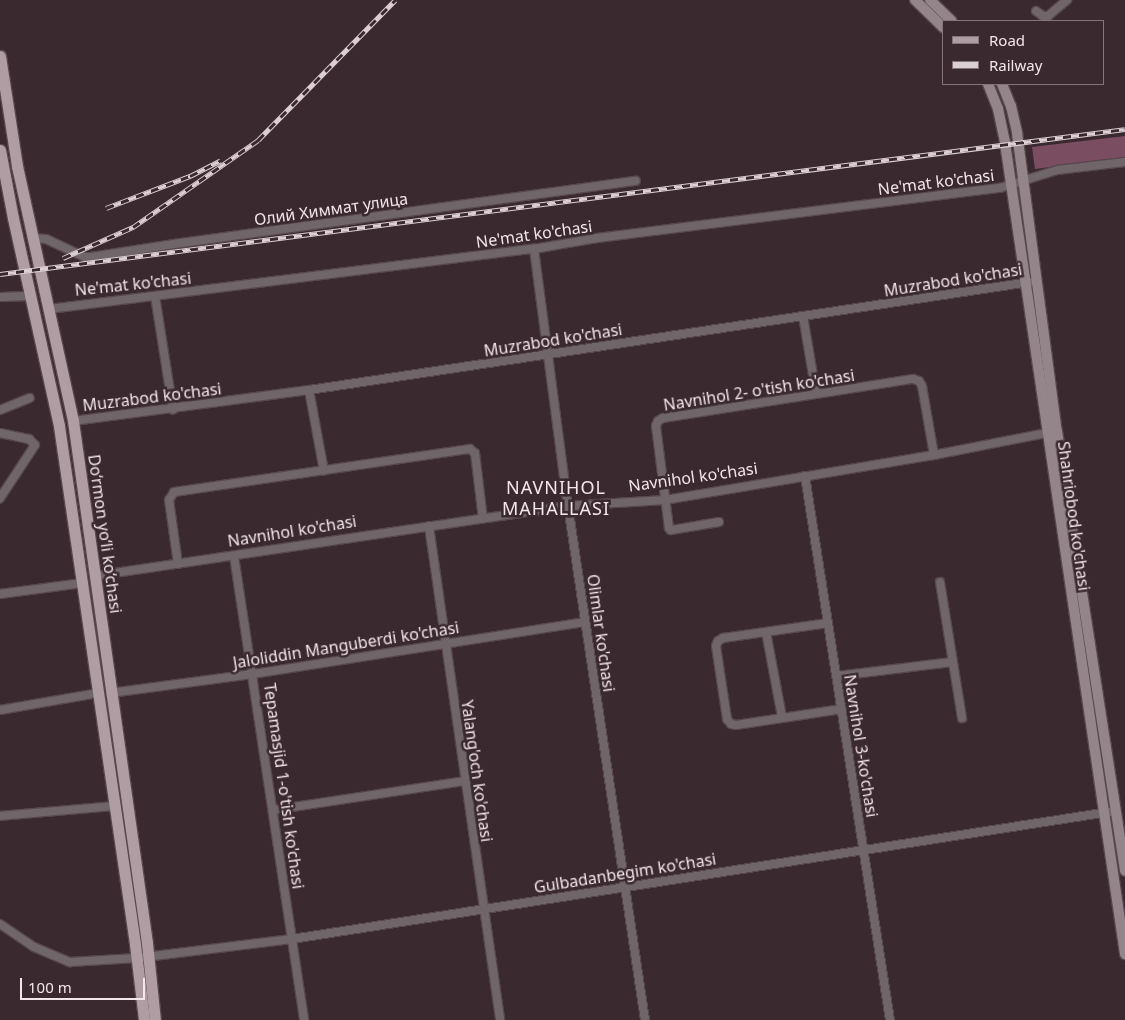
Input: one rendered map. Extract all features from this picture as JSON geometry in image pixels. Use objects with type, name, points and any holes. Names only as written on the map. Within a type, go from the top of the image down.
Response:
[{"type":"main road","points":[[915,0],[942,26]]},
{"type":"main road","points":[[930,0],[951,20]]},
{"type":"main road","name":"Do‘rmon yo‘li ko‘chasi","points":[[0,56],[17,166],[73,421],[110,693],[143,958],[144,1020]]},
{"type":"main road","name":"Shahriobod ko'chasi","points":[[988,85],[1000,117],[1025,283],[1052,432],[1125,870]]},
{"type":"main road","name":"Shahriobod ko'chasi","points":[[1002,85],[1013,115],[1023,181],[1037,281],[1052,432],[1103,813],[1125,954]]},
{"type":"main road","name":"Do‘rmon yo‘li ko‘chasi","points":[[0,150],[12,218],[60,426],[115,806],[155,1020]]},
{"type":"main road","name":"Navnihol ko'chasi","points":[[82,583],[94,578]]},
{"type":"main road","points":[[92,650],[104,648]]},
{"type":"street","points":[[1036,11],[1043,16],[1048,16],[1067,0]]},
{"type":"street","name":"Ne'mat ko'chasi","points":[[49,308],[534,249],[597,238],[1011,185],[1057,170],[1125,162]]},
{"type":"street","name":"Олий Химмат улица","points":[[33,238],[46,239],[91,258],[174,244],[636,181]]},
{"type":"street","name":"Olimlar ko'chasi","points":[[534,249],[568,506],[644,1020]]},
{"type":"street","name":"Muzrabod ko'chasi","points":[[73,421],[173,410],[547,356],[1037,281]]},
{"type":"street","points":[[0,297],[31,296]]},
{"type":"street","points":[[156,296],[173,410]]},
{"type":"street","points":[[803,316],[816,393]]},
{"type":"street","name":"Navnihol 2- o'tish ko'chasi","points":[[719,522],[671,530],[669,528],[656,426],[658,421],[663,418],[913,379],[919,381],[922,386],[934,454]]},
{"type":"street","points":[[309,390],[324,471]]},
{"type":"street","points":[[0,410],[30,398]]},
{"type":"street","name":"Navnihol ko'chasi","points":[[94,578],[568,506],[665,500],[1052,432]]},
{"type":"street","points":[[0,433],[29,440],[35,445],[0,498]]},
{"type":"street","points":[[178,564],[169,500],[174,492],[470,449],[475,453],[483,519]]},
{"type":"street","name":"Navnihol 3-ko'chasi","points":[[806,476],[890,1020]]},
{"type":"street","name":"Yalang'och ko'chasi","points":[[429,526],[500,1020]]},
{"type":"street","name":"Tepamasjid 1-o'tish ko'chasi","points":[[234,556],[304,1020]]},
{"type":"street","points":[[940,582],[962,718]]},
{"type":"street","points":[[0,594],[82,583]]},
{"type":"street","name":"Jaloliddin Manguberdi ko'chasi","points":[[110,693],[253,674],[585,622]]},
{"type":"street","points":[[828,623],[723,638],[718,641],[716,646],[727,719],[731,724],[736,725],[842,708]]},
{"type":"street","points":[[766,632],[782,717]]},
{"type":"street","points":[[837,676],[952,662]]},
{"type":"street","points":[[0,710],[98,694]]},
{"type":"street","points":[[273,810],[465,781]]},
{"type":"street","points":[[0,816],[115,806]]},
{"type":"street","name":"Gulbadanbegim ko'chasi","points":[[0,924],[34,947],[70,962],[143,958],[292,939],[1116,811]]},
{"type":"street","points":[[1112,871],[1125,870]]},
{"type":"shaded area","points":[[1125,136],[1125,157],[1035,169],[1032,147]]},
{"type":"railway","points":[[63,258],[133,227],[258,140],[395,0]]},
{"type":"railway","points":[[0,274],[1125,129]]},
{"type":"railway","points":[[106,208],[190,176],[220,161]]},
{"type":"district","name":"NAVNIHOL MAHALLASI","points":[[556,498]]}]
